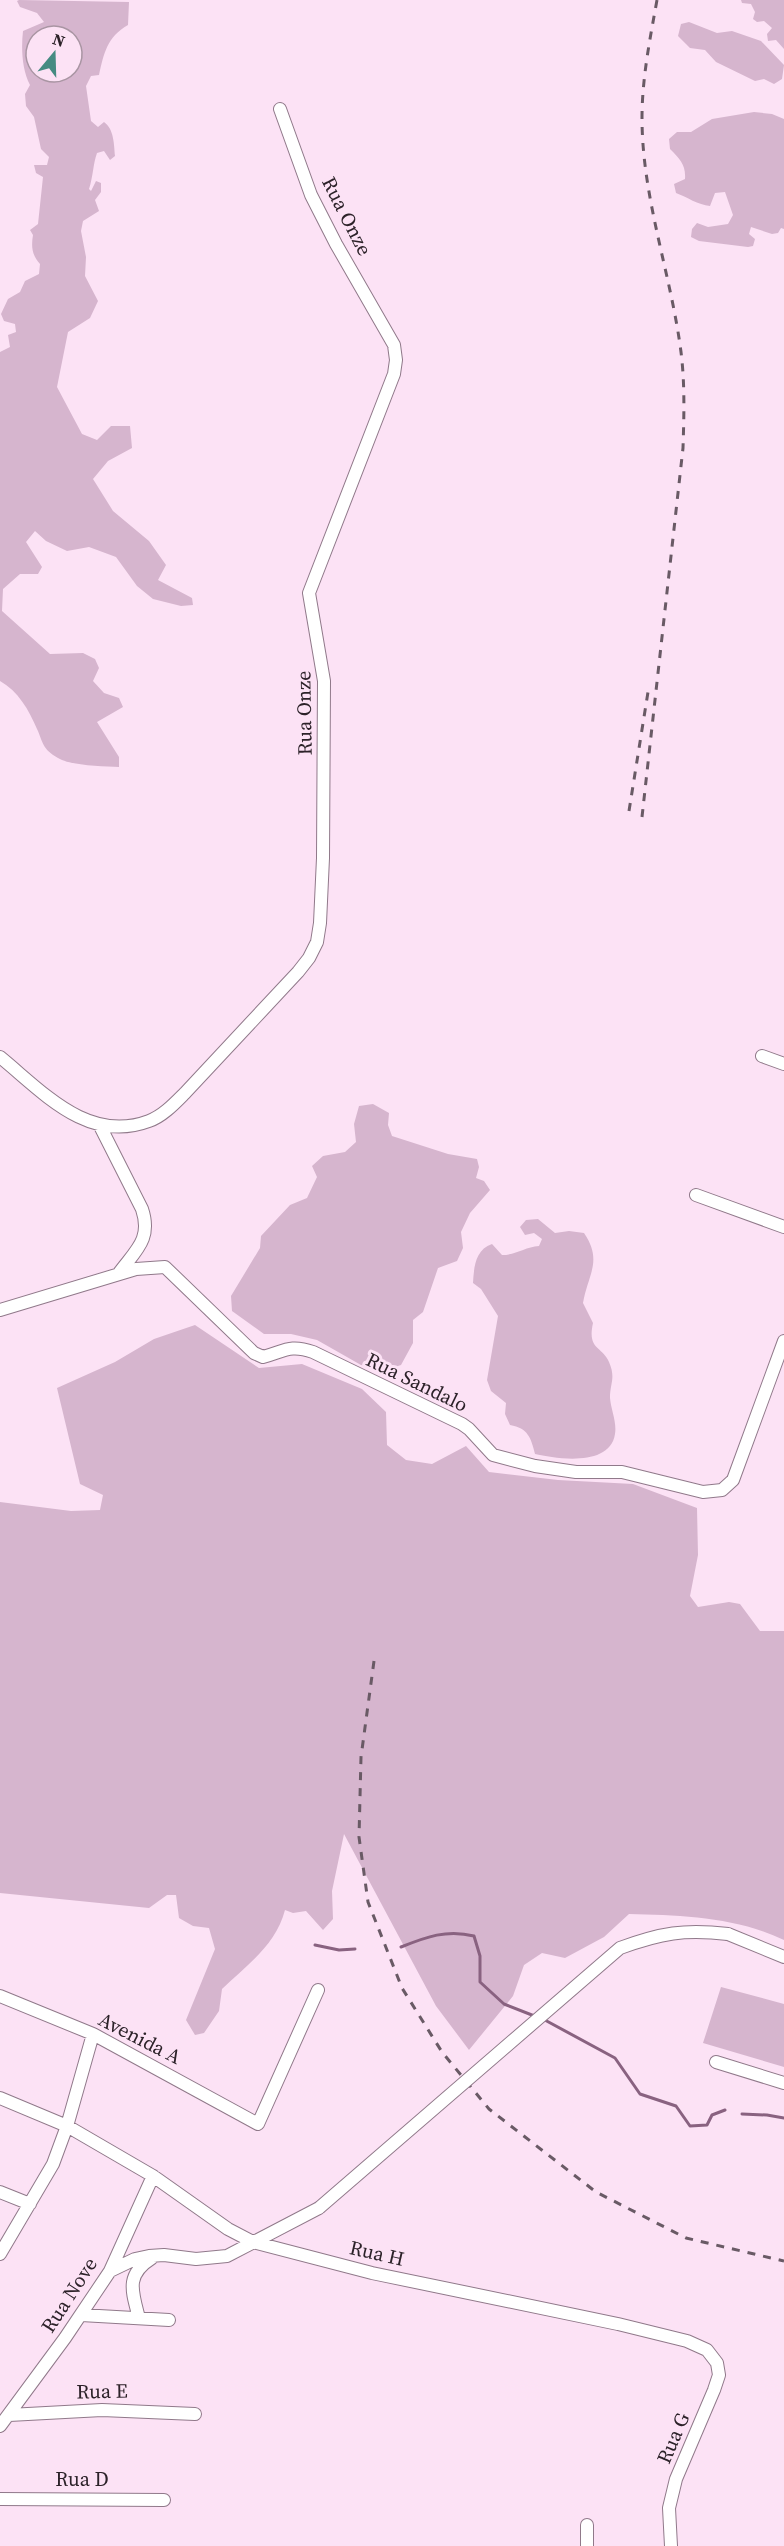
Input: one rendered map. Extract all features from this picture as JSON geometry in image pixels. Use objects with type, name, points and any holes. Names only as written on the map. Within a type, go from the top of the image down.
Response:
[{"type":"street","name":"Rua Onze","points":[[0,1057],[82,1120],[100,1126],[116,1127],[150,1121],[179,1099],[298,972],[309,958],[317,942],[320,923],[326,710],[322,660],[309,593],[394,374],[396,360],[394,345],[382,321],[336,244],[311,195],[280,109]]},
{"type":"street","points":[[762,1056],[784,1064]]},
{"type":"street","points":[[100,1126],[146,1221],[145,1237],[120,1273]]},
{"type":"street","points":[[696,1195],[784,1227]]},
{"type":"street","name":"Rua Sandalo","points":[[0,1310],[120,1273],[151,1266],[165,1267],[254,1353],[263,1357],[291,1347],[300,1347],[313,1352],[470,1429],[493,1455],[555,1470],[622,1472],[703,1492],[722,1490],[734,1480],[784,1341]]},
{"type":"street","points":[[110,2271],[135,2259],[155,2256],[213,2259],[227,2256],[319,2208],[620,1948],[654,1936],[692,1930],[728,1934],[784,1957]]},
{"type":"street","name":"Avenida A","points":[[0,1996],[93,2034],[258,2124],[318,1990]]},
{"type":"street","points":[[0,2254],[53,2164],[67,2126],[93,2034]]},
{"type":"street","points":[[716,2062],[784,2083]]},
{"type":"street","name":"Rua H","points":[[0,2098],[67,2126],[153,2176],[228,2229],[253,2242],[372,2273],[618,2324],[687,2341],[707,2350]]},
{"type":"street","name":"Rua Nove","points":[[0,2426],[81,2315],[110,2271],[153,2176]]},
{"type":"street","points":[[0,2192],[30,2204]]},
{"type":"street","points":[[139,2318],[132,2291],[134,2274],[142,2264],[155,2256]]},
{"type":"street","points":[[81,2315],[170,2319]]},
{"type":"street","name":"Rua G","points":[[671,2546],[669,2508],[676,2479],[719,2375],[717,2363],[707,2350]]},
{"type":"street","name":"Rua E","points":[[9,2415],[102,2410],[195,2414]]},
{"type":"street","name":"Rua D","points":[[0,2499],[164,2500]]},
{"type":"street","points":[[587,2525],[587,2546]]},
{"type":"shaded area","points":[[19,0],[129,2],[128,25],[111,40],[99,75],[91,76],[86,86],[91,121],[98,127],[104,122],[110,129],[115,156],[110,160],[104,151],[97,153],[89,189],[91,191],[96,181],[101,183],[101,192],[95,200],[99,211],[83,221],[81,231],[86,257],[85,276],[98,301],[90,318],[68,332],[57,387],[82,434],[97,440],[111,426],[130,426],[132,448],[108,461],[93,479],[113,511],[149,541],[166,565],[158,580],[192,598],[193,605],[181,606],[153,599],[137,586],[116,557],[89,547],[67,551],[46,541],[35,531],[26,542],[42,567],[38,574],[20,574],[3,589],[2,611],[50,654],[83,653],[95,659],[99,668],[93,681],[104,693],[119,698],[123,707],[97,722],[119,757],[119,767],[71,763],[53,755],[44,745],[27,708],[12,690],[0,681],[0,352],[10,347],[8,335],[16,332],[15,324],[4,321],[1,314],[8,299],[20,292],[25,281],[39,274],[40,264],[34,254],[33,235],[30,230],[38,224],[43,177],[36,173],[34,165],[47,165],[49,157],[41,149],[34,117],[26,106],[25,94],[30,84],[84,84],[84,24],[39,24],[44,22],[37,13],[20,7],[17,1]]},
{"type":"shaded area","points":[[741,0],[784,0],[784,49],[776,40],[768,41],[767,34],[772,28],[764,21],[757,22],[753,19],[755,12],[751,4],[742,3]]},
{"type":"shaded area","points":[[689,22],[717,33],[732,31],[761,41],[784,65],[782,79],[774,84],[764,79],[755,81],[716,62],[705,50],[690,48],[678,36],[681,24]]},
{"type":"shaded area","points":[[24,31],[24,66],[22,52]]},
{"type":"shaded area","points":[[754,112],[772,114],[784,119],[784,229],[781,228],[778,233],[772,234],[751,227],[749,234],[755,239],[753,246],[748,247],[699,241],[691,237],[692,229],[697,223],[708,227],[728,224],[733,215],[725,192],[715,193],[710,206],[697,203],[676,193],[674,184],[685,179],[685,174],[682,162],[670,149],[669,139],[677,132],[691,132],[712,119]]},
{"type":"shaded area","points":[[373,1104],[389,1113],[388,1125],[392,1136],[448,1154],[477,1159],[479,1167],[476,1178],[484,1181],[490,1190],[470,1213],[461,1232],[463,1248],[457,1261],[438,1268],[423,1312],[413,1320],[413,1343],[401,1365],[386,1370],[361,1365],[317,1340],[291,1334],[264,1334],[232,1311],[231,1296],[260,1248],[261,1236],[290,1205],[307,1198],[317,1177],[312,1166],[323,1156],[345,1152],[356,1142],[354,1124],[359,1106]]},
{"type":"shaded area","points":[[538,1219],[555,1233],[569,1231],[584,1233],[593,1252],[592,1268],[583,1303],[593,1323],[594,1343],[606,1357],[611,1368],[610,1398],[615,1420],[615,1434],[611,1445],[603,1452],[593,1456],[569,1459],[535,1454],[525,1431],[510,1425],[505,1414],[506,1403],[491,1391],[487,1380],[498,1316],[481,1289],[473,1283],[476,1260],[482,1250],[492,1244],[502,1255],[539,1246],[542,1239],[534,1233],[525,1235],[520,1227],[526,1220]]},
{"type":"shaded area","points":[[195,1325],[259,1368],[302,1364],[362,1389],[386,1412],[387,1445],[406,1460],[432,1464],[466,1446],[489,1472],[558,1480],[633,1484],[697,1508],[698,1555],[690,1596],[698,1607],[729,1602],[740,1604],[760,1631],[784,1631],[784,1940],[766,1932],[728,1922],[668,1915],[629,1914],[604,1937],[565,1958],[542,1953],[524,1965],[513,1996],[469,2050],[436,2006],[344,1834],[332,1891],[333,1919],[323,1930],[306,1911],[293,1913],[285,1910],[268,1944],[222,1989],[219,2011],[204,2033],[195,2035],[186,2020],[215,1949],[209,1928],[193,1926],[179,1918],[176,1895],[167,1895],[149,1908],[0,1893],[0,1502],[71,1511],[100,1510],[103,1495],[80,1484],[57,1388],[115,1362],[154,1339]]},
{"type":"shaded area","points":[[721,1987],[784,2004],[784,2067],[703,2043]]},
{"type":"waterway","points":[[401,1947],[428,1937],[446,1934],[474,1936],[480,1956],[480,1982],[504,2004],[537,2017]]},
{"type":"waterway","points":[[315,1945],[339,1950],[355,1949]]},
{"type":"waterway","points":[[543,2019],[615,2058],[640,2094],[676,2106],[690,2126],[707,2125],[712,2115],[725,2110]]},
{"type":"waterway","points":[[742,2114],[784,2118]]},
{"type":"railway","points":[[642,817],[684,424],[681,352],[652,207],[643,148],[643,88],[657,0]]},
{"type":"railway","points":[[629,811],[648,692]]},
{"type":"railway","points":[[374,1661],[361,1757],[359,1837],[368,1902],[402,1988],[442,2052],[489,2109],[596,2192],[686,2238],[784,2261]]}]
